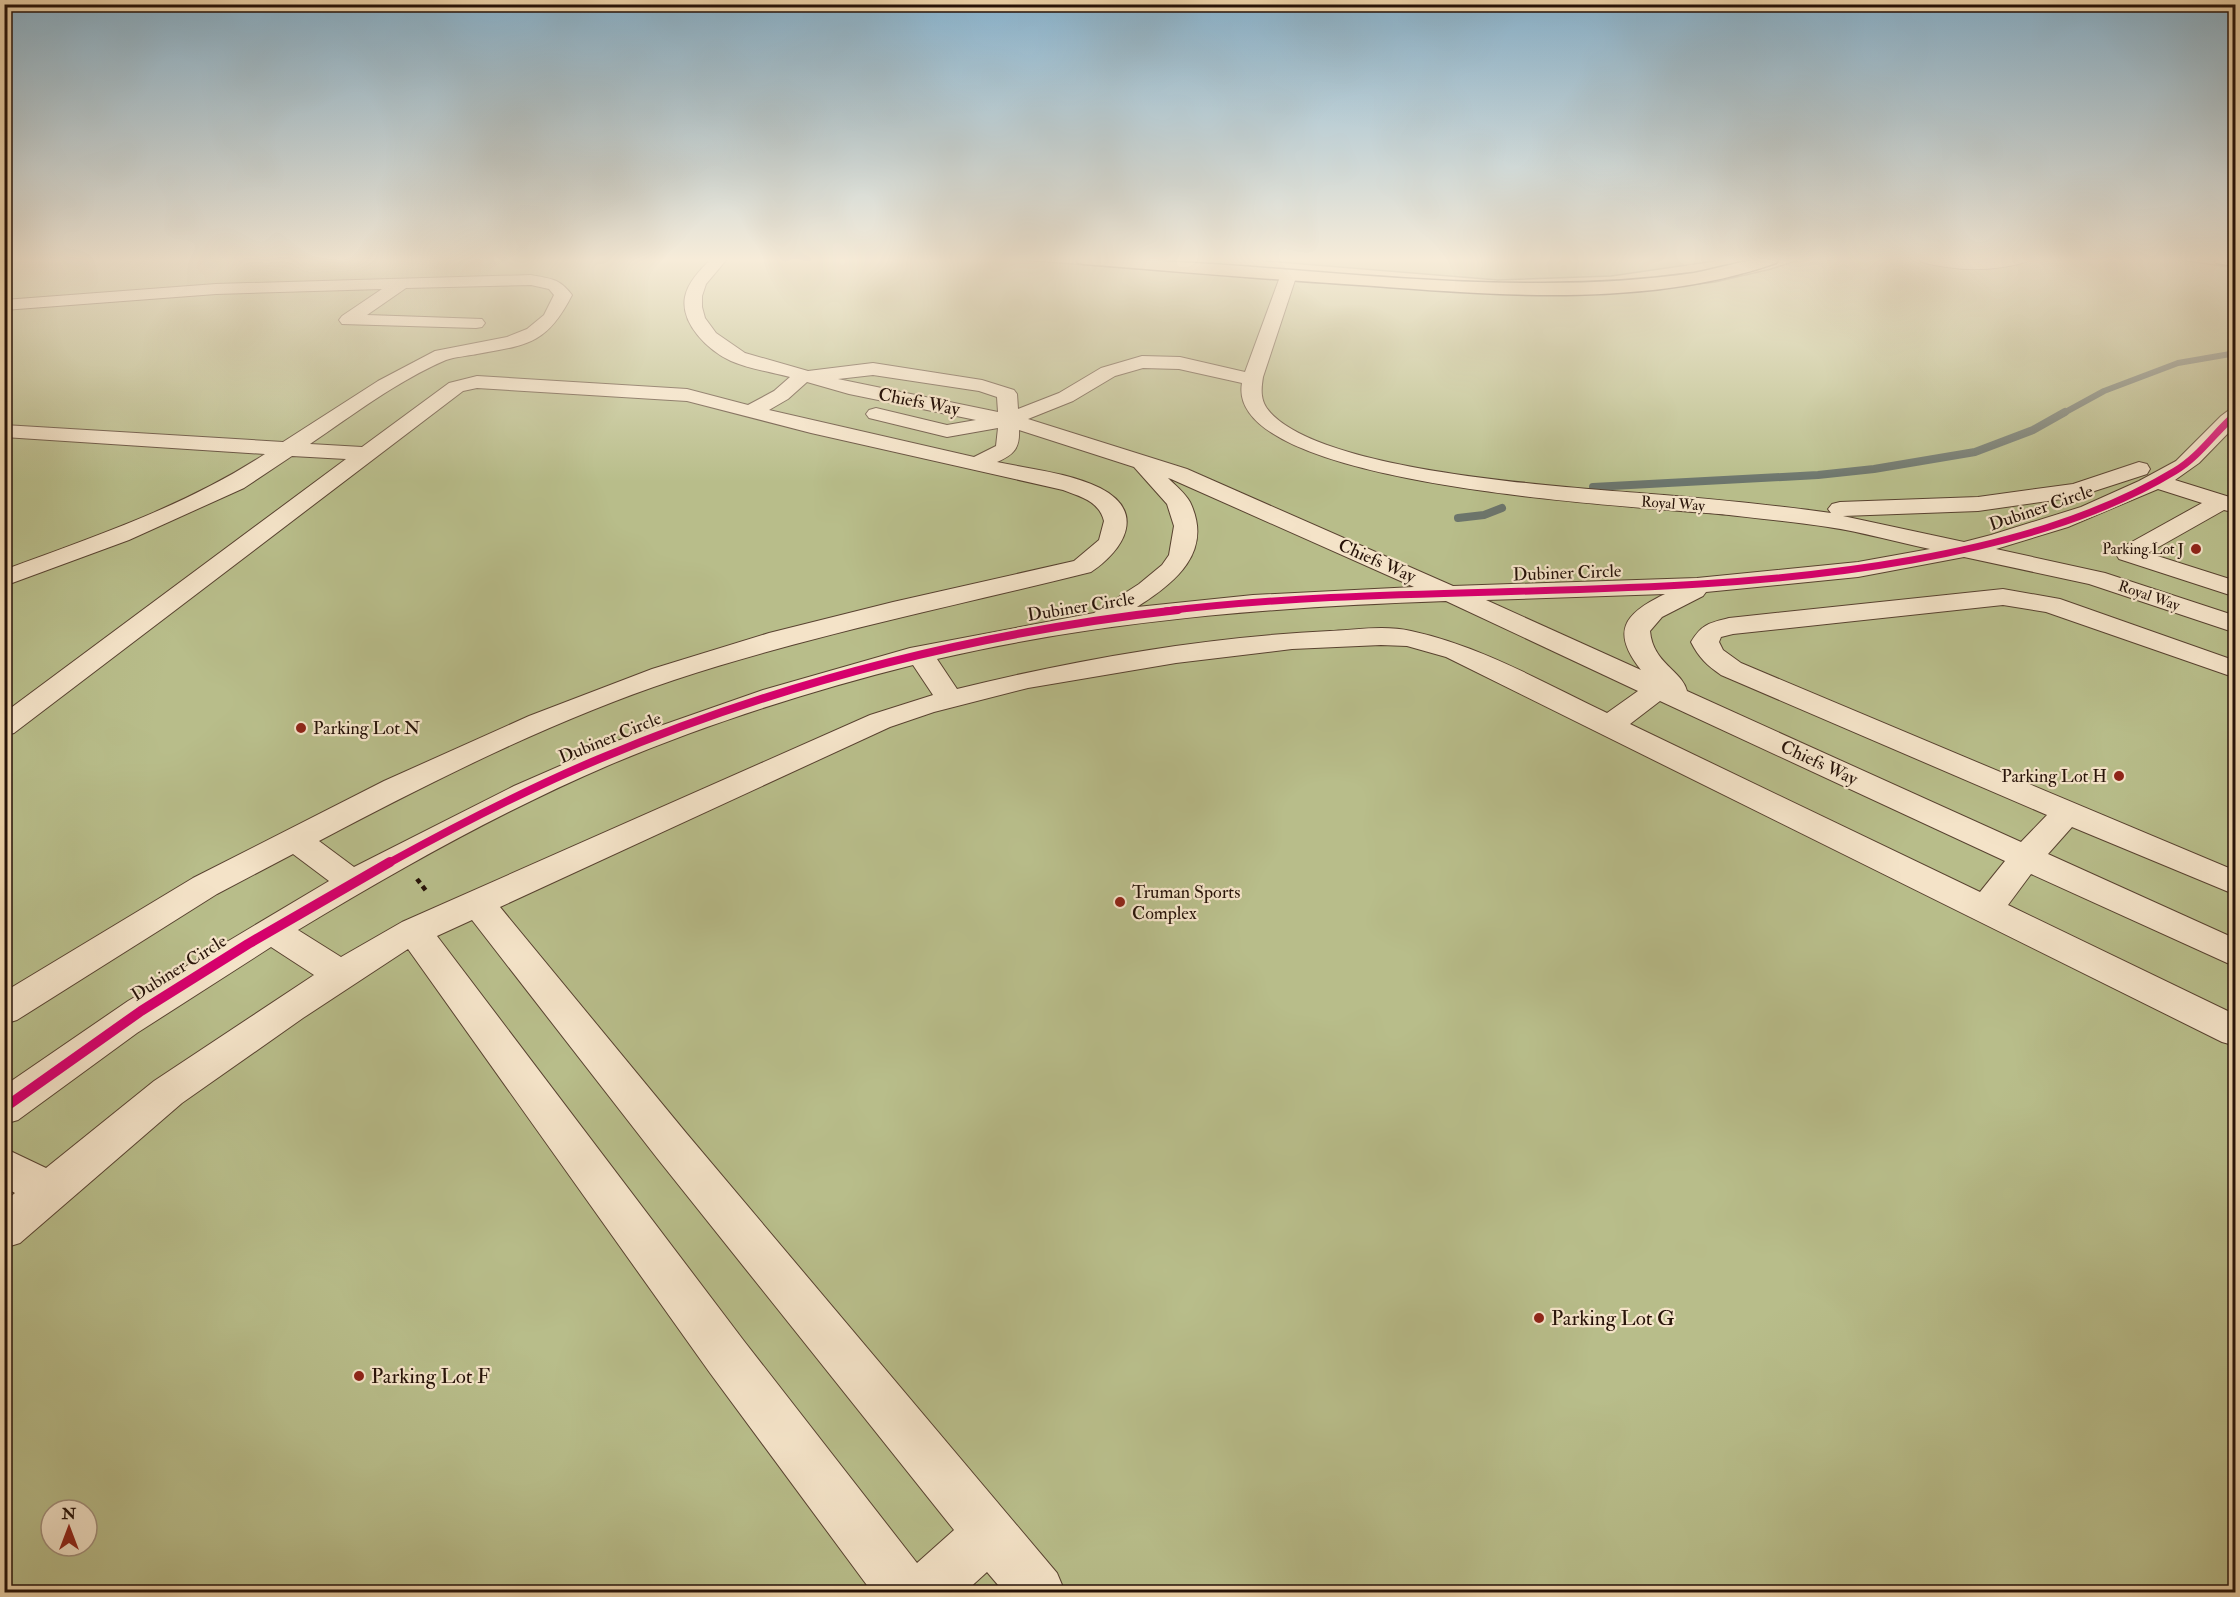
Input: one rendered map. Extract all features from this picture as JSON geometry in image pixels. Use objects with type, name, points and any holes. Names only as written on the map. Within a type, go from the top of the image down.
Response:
[{"type":"street","points":[[4,579],[122,535],[236,483],[398,378],[442,356],[512,342],[532,334]]},
{"type":"street","name":"Chiefs Way","points":[[706,334],[724,350],[738,357],[802,377],[1008,420],[1179,474],[1453,595],[2235,954]]},
{"type":"street","name":"Royal Way","points":[[1269,334],[1253,379],[1252,402],[1261,415],[1276,428],[1296,440],[1355,461],[1455,480],[1526,490],[1728,508],[1830,520],[2096,578],[2232,618]]},
{"type":"street","points":[[857,410],[947,431],[1008,420],[1066,397],[1108,372],[1142,362],[1180,363],[1229,376],[1253,379]]},
{"type":"street","points":[[750,412],[782,395],[802,377],[812,399]]},
{"type":"street","points":[[4,1010],[205,886],[395,788],[539,722],[662,675],[778,639],[1082,567],[1099,557],[1115,535],[1116,522],[1109,507],[1093,494],[1070,485],[750,412],[687,395],[477,382],[456,387],[398,378]]},
{"type":"street","points":[[4,727],[456,387]]},
{"type":"street","name":"Dubiner Circle","points":[[4,1108],[136,1014],[353,883],[495,808],[585,765],[622,749],[786,692],[920,654],[1138,614],[1295,600],[1789,579],[1891,565],[1968,549],[2088,512],[2181,467],[2227,433],[2235,414]]},
{"type":"street","points":[[976,464],[1006,450],[1009,438],[1008,420]]},
{"type":"street","points":[[4,431],[367,454]]},
{"type":"street","points":[[1098,620],[1148,589],[1171,570],[1181,555],[1186,526],[1178,502],[1139,460]]},
{"type":"street","points":[[1728,508],[1875,509],[1978,504],[2076,490],[2142,468],[2181,467]]},
{"type":"street","points":[[2154,481],[2229,504]]},
{"type":"street","points":[[2229,504],[2128,554],[2235,589]]},
{"type":"street","points":[[2088,512],[2064,531],[2065,548],[2096,578]]},
{"type":"street","points":[[1688,703],[1640,652],[1636,640],[1637,630],[1649,612],[1666,602],[1712,584]]},
{"type":"street","points":[[2235,670],[2051,605],[2002,597],[1729,626],[1711,632],[1705,642],[1711,655],[1731,669],[2235,884]]},
{"type":"street","points":[[1138,614],[1162,657]]},
{"type":"street","points":[[2193,655],[2232,618]]},
{"type":"street","points":[[4,1229],[168,1092],[340,974],[422,914],[478,903],[880,721],[950,699],[1027,680],[1162,657],[1311,640],[1408,638],[1463,655],[2235,1032]]},
{"type":"street","points":[[920,654],[950,699]]},
{"type":"street","points":[[1609,726],[1658,689]]},
{"type":"street","points":[[1985,911],[2025,858],[2068,812]]},
{"type":"street","points":[[295,839],[353,883]]},
{"type":"street","points":[[478,903],[521,960],[1038,1593]]},
{"type":"street","points":[[422,914],[727,1357],[905,1593]]},
{"type":"street","points":[[272,930],[340,974]]},
{"type":"street","points":[[4,1166],[49,1191]]},
{"type":"street","points":[[926,1593],[989,1535]]},
{"type":"path","points":[[411,872],[422,914]]},
{"type":"green space","name":"Truman Sports Complex","points":[[4,334],[2235,334],[2235,1592],[5,1592]]},
{"type":"waterway","points":[[2062,414],[2104,391],[2178,363],[2236,353]]},
{"type":"waterway","points":[[1593,487],[1818,475],[1874,469],[1975,452],[2033,430],[2065,412]]},
{"type":"waterway","points":[[1458,518],[1484,515],[1502,508]]},
{"type":"cycle path","points":[[4,1108],[106,1034],[194,977],[412,850],[597,759],[705,719],[808,685],[983,641],[1098,620],[1175,610],[1373,596],[1697,585],[1778,579],[1858,569],[1938,555],[2030,532],[2090,512],[2147,486],[2183,465],[2236,414]]},
{"type":"place","name":"Parking Lot J","points":[[2196,549]]},
{"type":"place","name":"Parking Lot N","points":[[301,728]]},
{"type":"place","name":"Parking Lot H","points":[[2119,776]]},
{"type":"place","name":"Truman Sports Complex","points":[[1120,902]]},
{"type":"place","name":"Parking Lot G","points":[[1539,1318]]},
{"type":"place","name":"Parking Lot F","points":[[359,1376]]}]
